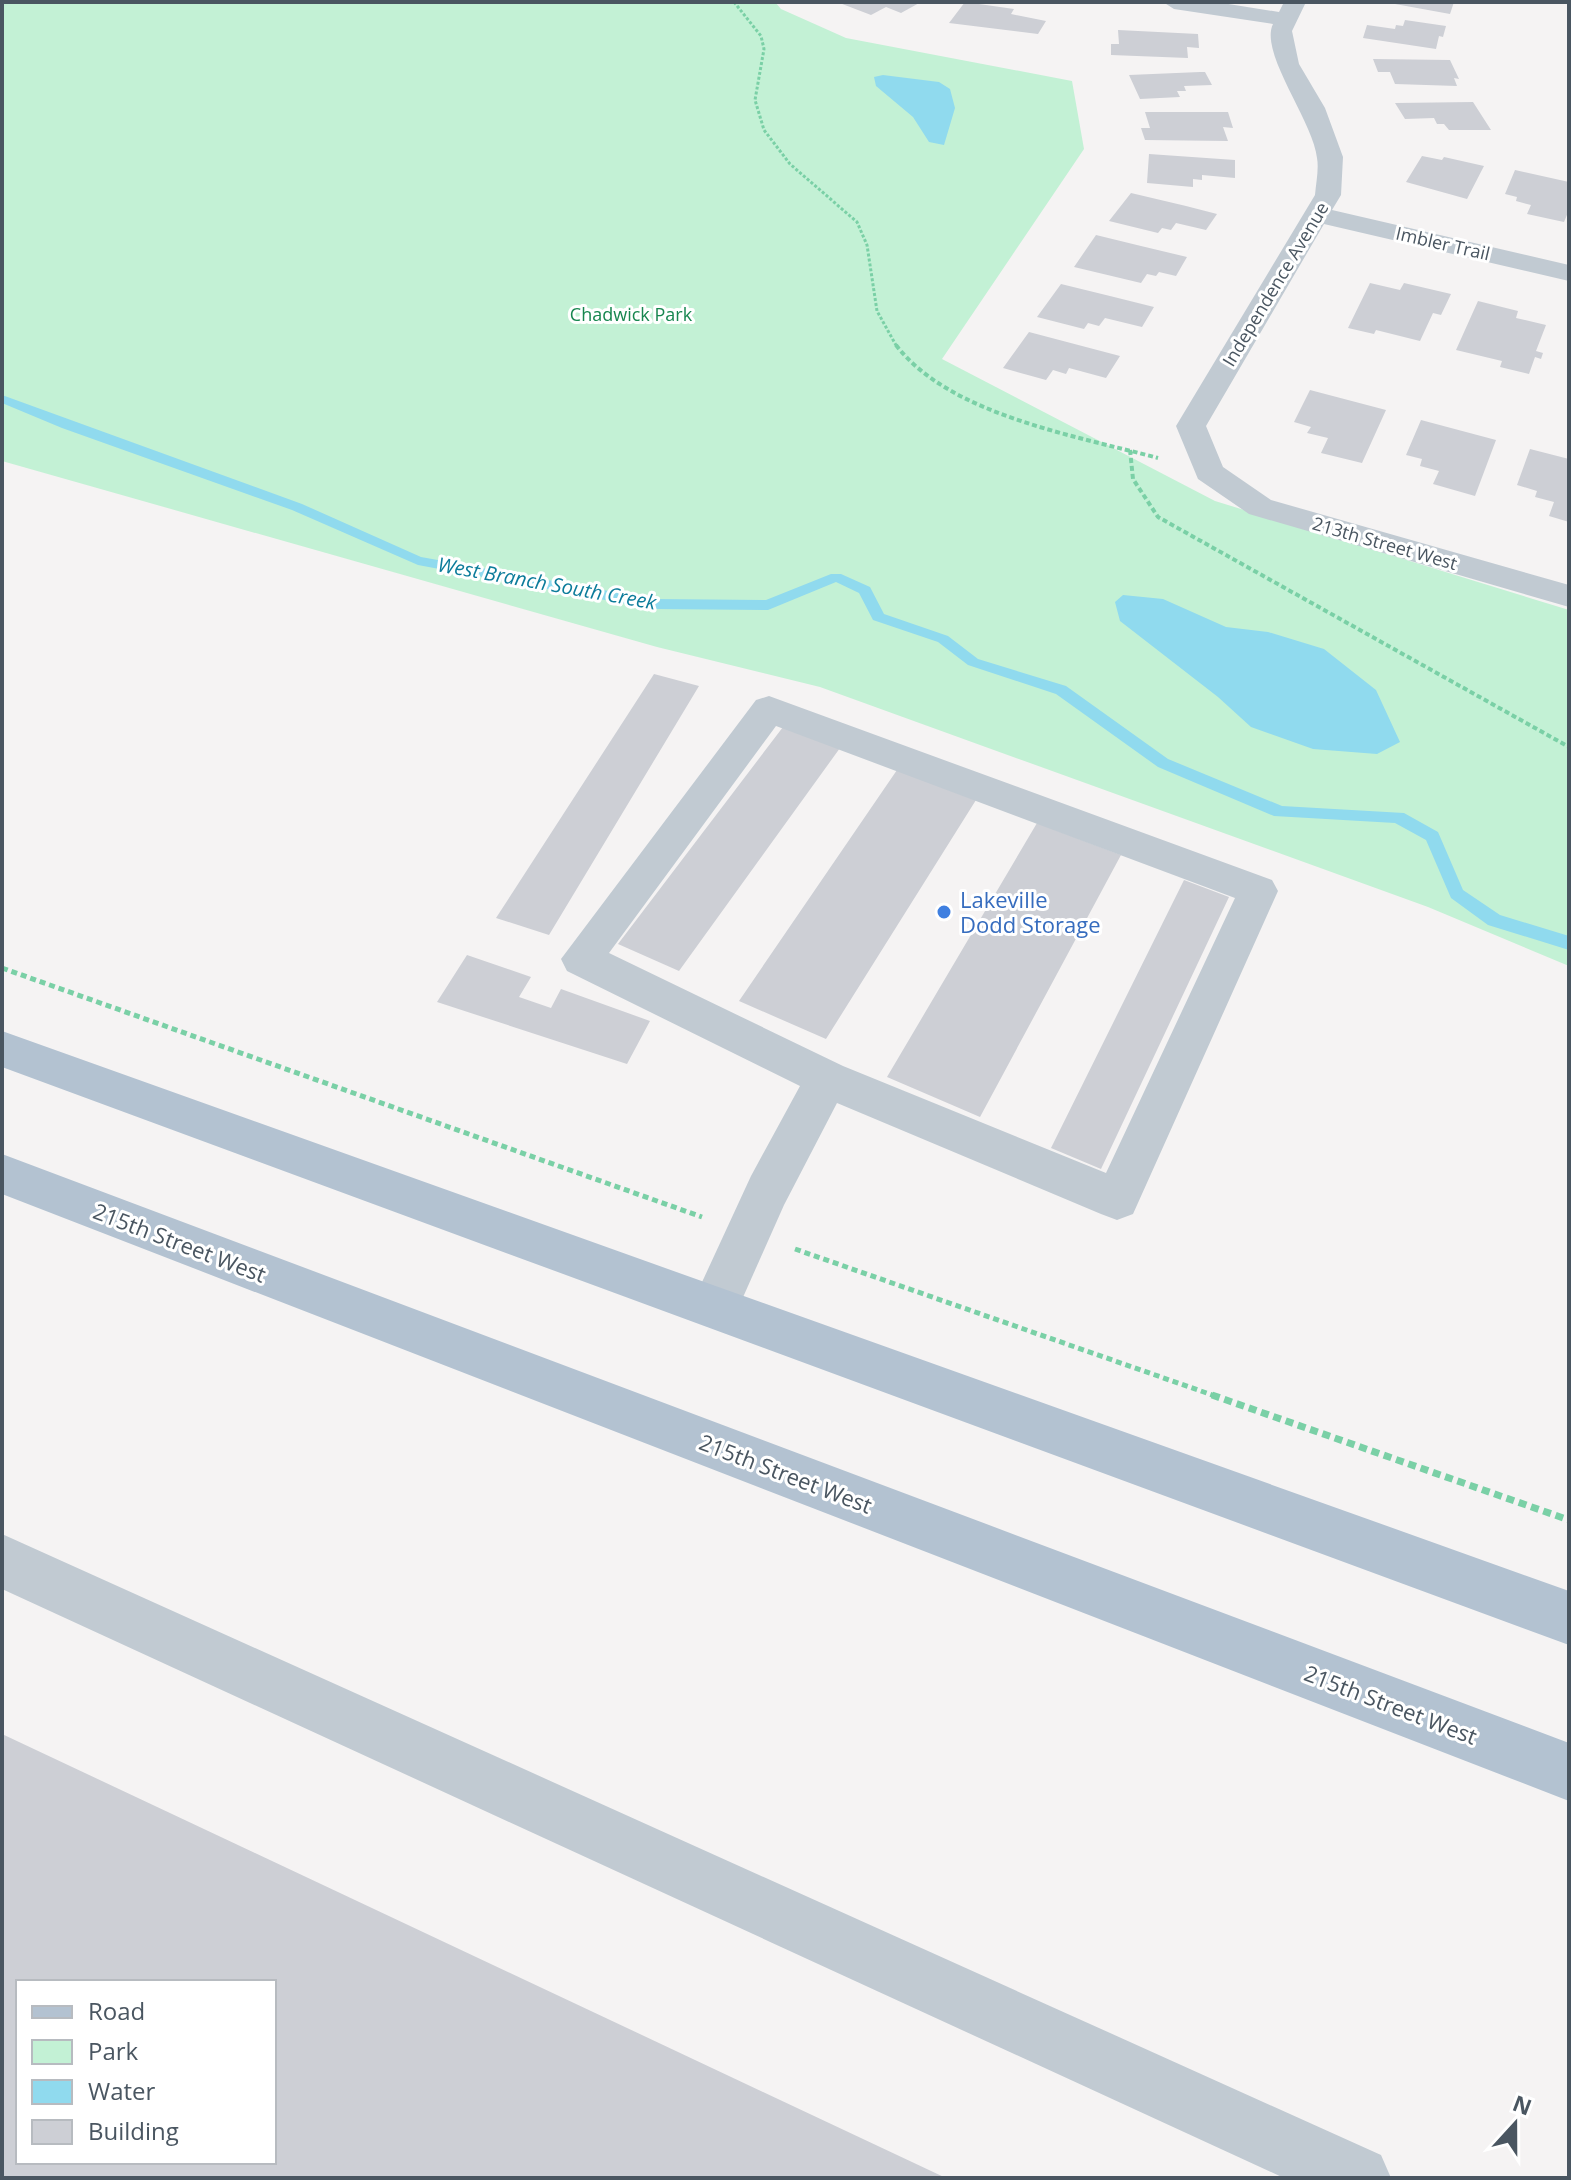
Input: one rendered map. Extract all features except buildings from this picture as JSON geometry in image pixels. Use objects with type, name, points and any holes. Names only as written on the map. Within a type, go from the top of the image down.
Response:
[{"type":"main road","points":[[2,1049],[1569,1618]]},
{"type":"main road","name":"215th Street West","points":[[2,1174],[1569,1772]]},
{"type":"street","points":[[1174,2],[1291,11]]},
{"type":"street","name":"Independence Avenue","points":[[1209,472],[1191,426],[1328,195],[1330,157],[1313,108],[1287,64],[1281,31],[1291,11]]},
{"type":"street","name":"Imbler Trail","points":[[1317,214],[1569,273]]},
{"type":"street","name":"213th Street West","points":[[1209,472],[1260,507],[1569,596]]},
{"type":"street","points":[[769,709],[1258,891],[1117,1199],[828,1079],[582,959],[769,709]]},
{"type":"street","points":[[715,1306],[746,1232],[798,1129],[828,1079]]},
{"type":"street","points":[[2,1561],[1358,2178]]},
{"type":"path","points":[[734,2],[753,19],[763,40],[765,61],[756,86],[757,115],[772,145],[858,223],[871,264],[879,318],[896,346],[923,373],[975,401],[1031,422],[1209,472]]},
{"type":"path","points":[[1130,450],[1133,479],[1158,517],[1569,747]]},
{"type":"green space","name":"Chadwick Park","points":[[2,2],[775,2],[781,9],[846,38],[1072,81],[1084,149],[942,359],[1215,501],[1569,610],[1569,966],[1428,907],[820,687],[657,647],[2,461]]},
{"type":"water","points":[[883,75],[939,82],[950,89],[955,108],[944,145],[929,142],[913,117],[876,86],[874,77]]},
{"type":"water","points":[[1123,595],[1163,599],[1226,627],[1268,632],[1324,649],[1376,690],[1400,742],[1377,754],[1313,749],[1251,727],[1218,697],[1120,621],[1115,602]]},
{"type":"waterway","name":"West Branch South Creek","points":[[2,399],[66,425],[297,507],[418,561],[653,604],[768,605],[836,577],[865,590],[878,617],[943,639],[973,662],[1061,690],[1163,763],[1280,812],[1398,817],[1432,836],[1457,894],[1494,920],[1569,943]]},
{"type":"place","name":"Lakeville Dodd Storage","points":[[944,912]]}]
